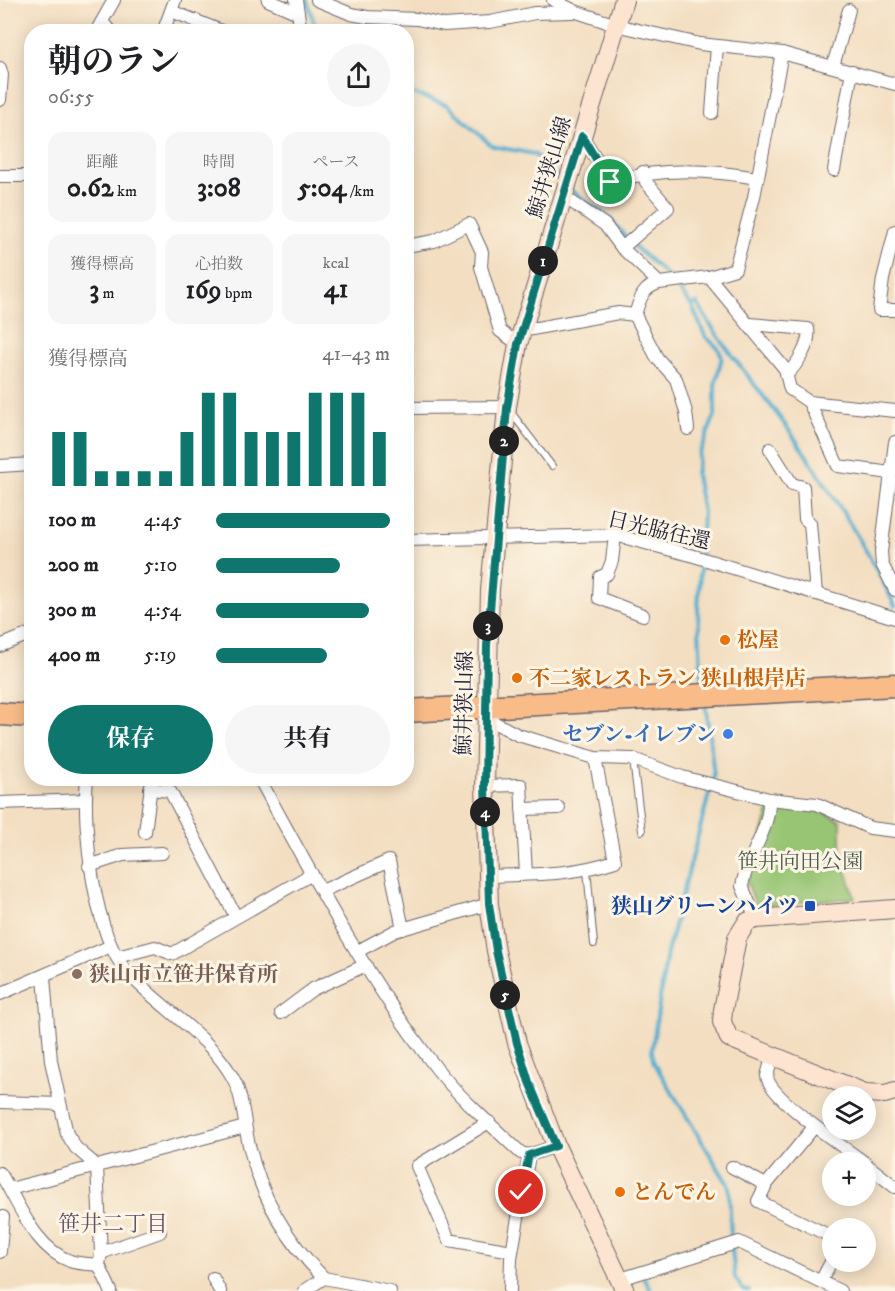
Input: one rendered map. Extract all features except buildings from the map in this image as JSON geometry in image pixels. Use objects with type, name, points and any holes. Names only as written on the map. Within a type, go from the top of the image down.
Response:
[{"type":"highway","points":[[414,711],[485,712],[705,696],[895,686]]},
{"type":"highway","points":[[0,714],[24,716]]},
{"type":"main road","name":"鯨井狭山線","points":[[624,0],[520,338],[507,408],[488,624],[485,786],[489,904],[498,962],[517,1043],[529,1082],[556,1146],[599,1237],[627,1285]]},
{"type":"main road","points":[[894,1093],[865,1093],[772,1057],[729,1038],[722,1022],[737,938],[747,922],[756,919],[895,909]]},
{"type":"street","points":[[101,24],[114,0]]},
{"type":"street","points":[[268,0],[298,13]]},
{"type":"street","points":[[296,0],[300,24]]},
{"type":"street","points":[[317,0],[368,17],[417,19],[444,25],[490,22],[535,13],[577,12]]},
{"type":"street","points":[[553,0],[577,12],[616,25],[717,46],[782,53],[895,84]]},
{"type":"street","points":[[166,24],[173,5],[209,24]]},
{"type":"street","points":[[833,66],[849,10]]},
{"type":"street","points":[[712,113],[717,46]]},
{"type":"street","points":[[688,429],[686,412],[676,379],[657,358],[635,315],[641,295],[649,286],[709,277],[735,269],[757,178],[782,53]]},
{"type":"street","points":[[0,68],[2,75],[0,100]]},
{"type":"street","points":[[834,170],[852,72]]},
{"type":"street","points":[[582,136],[610,182],[643,172],[727,172],[757,178]]},
{"type":"street","points":[[624,246],[668,208],[646,182],[643,172]]},
{"type":"street","points":[[0,176],[24,176]]},
{"type":"street","points":[[565,190],[605,225],[663,284]]},
{"type":"street","points":[[414,245],[434,241],[469,224],[482,252],[481,267],[500,331],[520,338],[618,313],[635,315]]},
{"type":"street","points":[[895,231],[883,279],[879,310],[895,310]]},
{"type":"street","points":[[709,277],[750,324],[787,374],[789,389],[809,402],[895,411]]},
{"type":"street","points":[[750,324],[808,329],[808,339],[795,367],[787,374]]},
{"type":"street","points":[[809,402],[838,466],[893,467]]},
{"type":"street","points":[[414,408],[507,408]]},
{"type":"street","points":[[895,442],[881,552],[882,564],[895,590]]},
{"type":"street","points":[[770,449],[792,484],[803,486],[805,519],[810,523],[816,594]]},
{"type":"street","points":[[0,466],[24,464]]},
{"type":"street","points":[[615,535],[612,561],[607,574],[600,577],[599,598],[643,615]]},
{"type":"street","name":"日光脇往還","points":[[414,540],[615,535],[695,556],[893,618]]},
{"type":"street","points":[[0,646],[24,636]]},
{"type":"street","points":[[485,712],[518,735],[595,758],[633,759],[769,799],[817,804],[870,828],[895,831]]},
{"type":"street","points":[[487,876],[554,875],[587,870],[615,861],[595,758]]},
{"type":"street","points":[[485,786],[521,785],[526,874]]},
{"type":"street","points":[[86,786],[89,866],[111,946],[117,957],[127,971],[225,1065],[236,1084],[264,1197],[304,1258],[324,1278],[390,1291]]},
{"type":"street","points":[[145,832],[151,786]]},
{"type":"street","points":[[156,786],[170,791],[236,917]]},
{"type":"street","points":[[263,786],[366,965],[438,1070],[521,1153],[529,1155],[556,1146]]},
{"type":"street","points":[[756,919],[742,886],[769,816],[769,799]]},
{"type":"street","points":[[0,802],[85,800]]},
{"type":"street","points":[[522,809],[560,807]]},
{"type":"street","points":[[89,866],[123,855],[162,853]]},
{"type":"street","points":[[322,891],[389,861],[403,929]]},
{"type":"street","points":[[117,957],[155,947],[172,954],[312,874]]},
{"type":"street","points":[[358,951],[403,929],[489,904]]},
{"type":"street","points":[[0,994],[111,946]]},
{"type":"street","points":[[281,1013],[313,989],[366,965]]},
{"type":"street","points":[[44,976],[51,1061],[67,1134],[76,1148],[97,1166],[100,1259],[111,1291]]},
{"type":"street","points":[[772,1057],[767,1081],[814,1127],[849,1152]]},
{"type":"street","points":[[0,1102],[60,1104]]},
{"type":"street","points":[[489,1122],[417,1166],[449,1240],[512,1251]]},
{"type":"street","points":[[10,1189],[245,1127]]},
{"type":"street","points":[[814,1127],[766,1185],[758,1201],[822,1232]]},
{"type":"street","points":[[510,1291],[512,1251],[529,1155]]},
{"type":"street","points":[[732,1167],[766,1185]]},
{"type":"street","points":[[876,1172],[895,1187]]},
{"type":"street","points":[[0,1173],[22,1213],[52,1251],[71,1262],[100,1259],[160,1232]]},
{"type":"street","points":[[0,1252],[2,1217],[22,1213]]},
{"type":"street","points":[[627,1285],[739,1242],[840,1291]]},
{"type":"street","points":[[821,1281],[826,1272]]},
{"type":"street","points":[[213,1278],[220,1291]]},
{"type":"street","points":[[304,1291],[324,1278]]},
{"type":"lane","points":[[507,408],[552,465]]},
{"type":"lane","points":[[633,759],[642,831]]},
{"type":"lane","points":[[587,870],[594,944]]},
{"type":"green space","name":"笹井向田公園","points":[[771,804],[815,808],[841,821],[841,854],[855,898],[756,906],[747,882]]},
{"type":"waterway","points":[[307,0],[314,24]]},
{"type":"waterway","points":[[414,94],[447,105],[492,146],[534,154],[561,180]]},
{"type":"waterway","points":[[571,190],[609,218],[636,248],[670,278]]},
{"type":"waterway","points":[[675,284],[692,306],[705,336],[718,348],[722,357],[715,385],[715,415],[699,455],[696,475],[703,512],[698,610],[702,688]]},
{"type":"waterway","points":[[692,306],[697,303],[719,337],[805,454],[859,539],[895,606]]},
{"type":"waterway","points":[[705,701],[714,775],[667,953],[652,1049],[653,1061],[729,1186],[735,1278],[743,1290],[749,1291]]},
{"type":"waterway","points":[[644,1278],[651,1291]]},
{"type":"place","name":"松屋","points":[[725,640]]},
{"type":"place","name":"不二家レストラン 狭山根岸店","points":[[517,678]]},
{"type":"place","name":"セブン-イレブン","points":[[728,734]]},
{"type":"place","name":"狭山グリーンハイツ","points":[[810,906]]},
{"type":"place","name":"狭山市立笹井保育所","points":[[77,974]]},
{"type":"place","name":"とんでん","points":[[620,1192]]},
{"type":"district","name":"笹井二丁目","points":[[113,1223]]},
{"type":"route","points":[[521,1192],[529,1155],[556,1146],[529,1082],[517,1043],[504,994],[489,904],[485,707],[490,590],[507,408],[518,344],[582,136],[610,182]]}]
